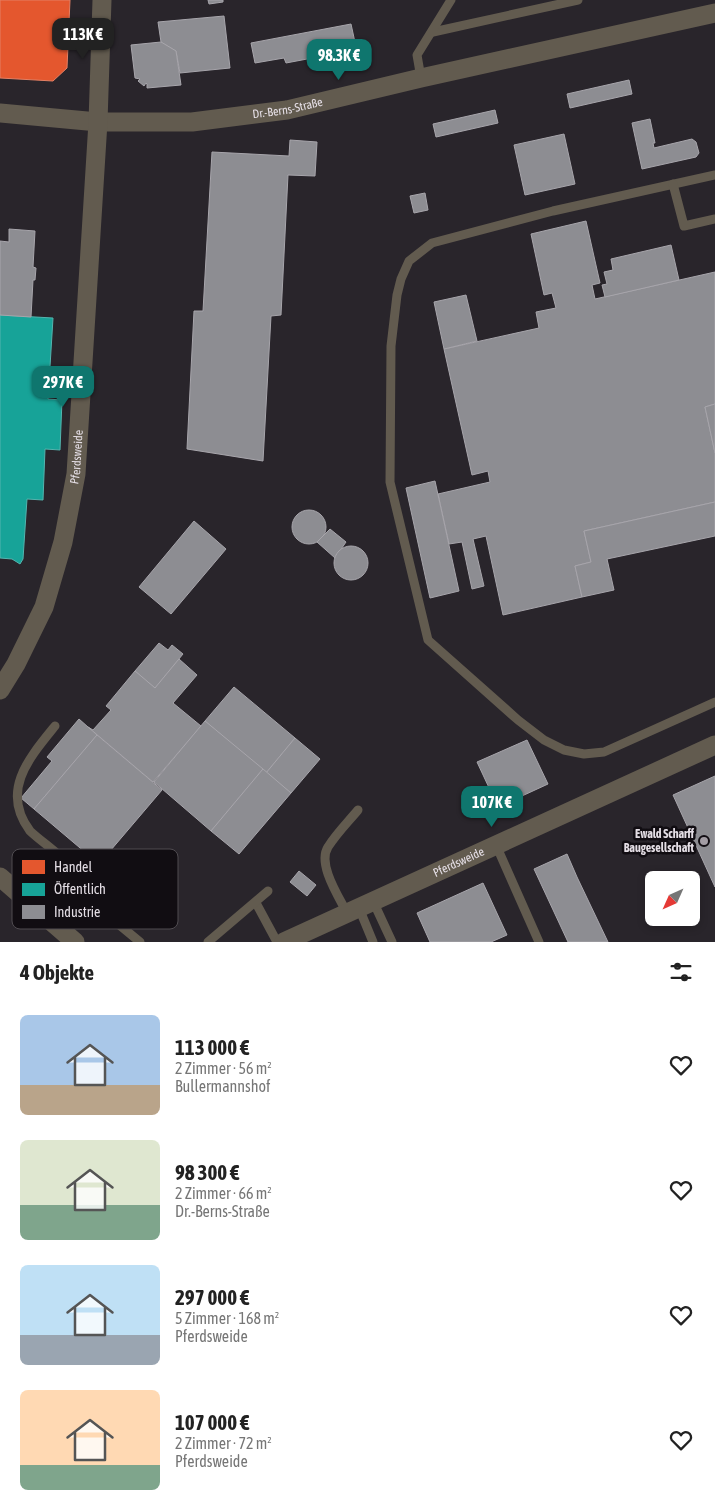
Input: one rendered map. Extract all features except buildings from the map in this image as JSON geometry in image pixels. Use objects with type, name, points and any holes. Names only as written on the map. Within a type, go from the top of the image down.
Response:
[{"type":"street","name":"Pferdsweide","points":[[0,690],[16,664],[44,607],[63,542],[76,474],[98,122],[102,0]]},
{"type":"street","name":"Dr.-Berns-Straße","points":[[0,113],[98,122],[192,122],[287,110],[421,78],[715,13]]},
{"type":"street","name":"Pferdsweide","points":[[284,942],[715,745]]},
{"type":"street","points":[[0,877],[12,887]]},
{"type":"street","points":[[60,929],[75,942]]},
{"type":"lane","points":[[421,78],[417,55],[433,32],[451,0]]},
{"type":"lane","points":[[433,32],[578,0]]},
{"type":"lane","points":[[715,175],[553,211],[432,243],[409,261],[396,294],[391,346],[390,482],[428,640],[518,720],[544,740],[564,750],[584,754],[604,752],[715,702]]},
{"type":"lane","points":[[673,184],[684,226],[715,219]]},
{"type":"lane","points":[[52,849],[29,830],[18,816],[13,804],[12,789],[19,770],[55,726]]},
{"type":"lane","points":[[358,810],[327,848],[325,868],[392,942]]},
{"type":"lane","points":[[496,845],[539,942]]},
{"type":"lane","points":[[208,942],[268,891]]},
{"type":"lane","points":[[256,903],[277,942]]},
{"type":"lane","points":[[359,907],[373,942]]},
{"type":"lane","points":[[124,929],[140,942]]},
{"type":"place","name":"Ewald Scharff Baugesellschaft","points":[[704,841]]}]
